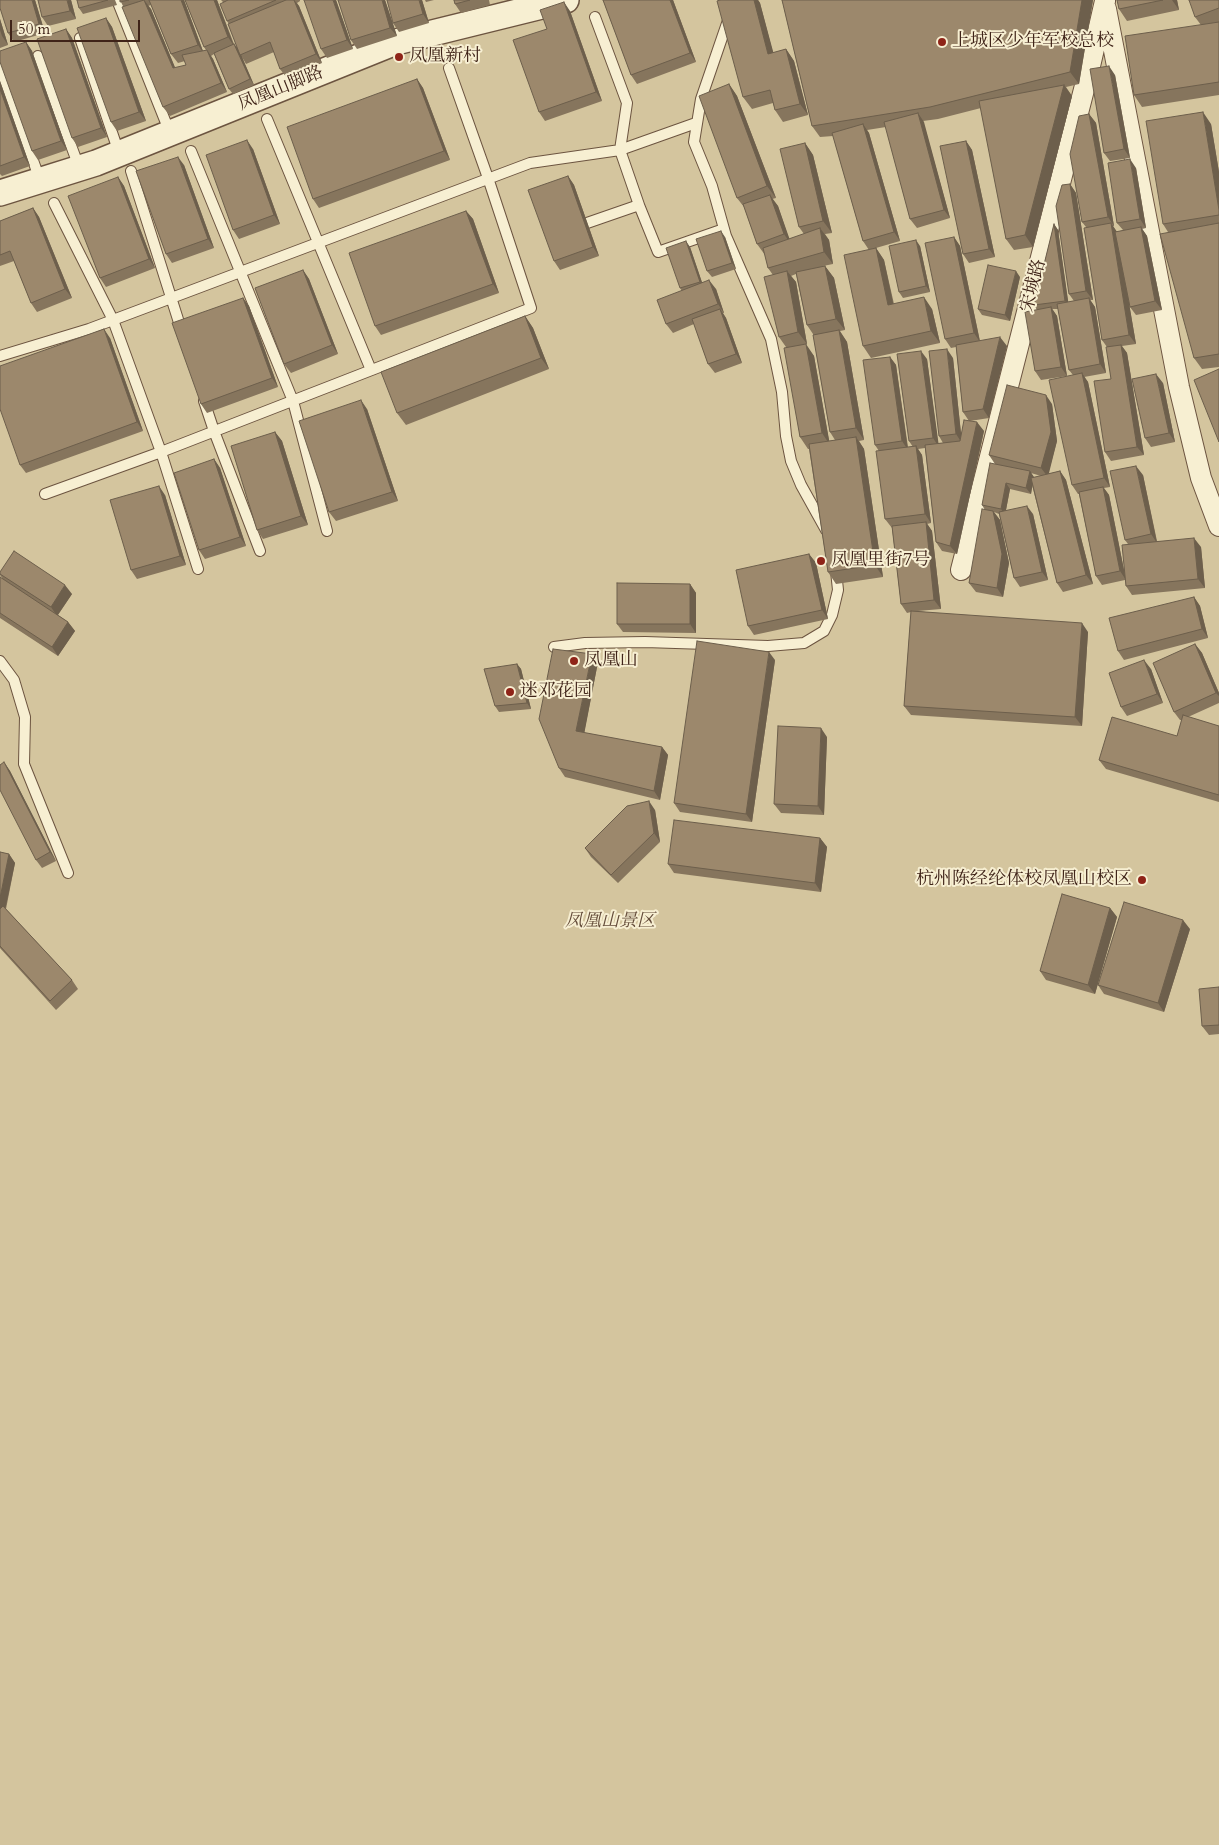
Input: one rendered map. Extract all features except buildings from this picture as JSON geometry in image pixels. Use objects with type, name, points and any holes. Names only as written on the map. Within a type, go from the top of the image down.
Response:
[{"type":"street","name":"凤凰山脚路","points":[[0,193],[79,168],[125,162],[170,134],[396,42],[566,0]]},
{"type":"street","name":"宋城路","points":[[1105,1],[1179,387],[1201,478],[1219,526]]},
{"type":"street","name":"宋城路","points":[[961,570],[1105,1]]},
{"type":"lane","points":[[117,0],[170,134]]},
{"type":"lane","points":[[735,0],[701,99],[694,142],[712,186],[724,229],[771,340],[782,392],[786,436],[791,461],[801,485],[826,530],[828,539]]},
{"type":"lane","points":[[595,17],[627,103],[620,150],[658,252],[724,229]]},
{"type":"lane","points":[[80,38],[125,162],[185,342]]},
{"type":"lane","points":[[38,56],[79,168]]},
{"type":"lane","points":[[0,68],[41,180]]},
{"type":"lane","points":[[44,494],[161,452],[531,308],[449,68]]},
{"type":"lane","points":[[267,119],[372,370]]},
{"type":"lane","points":[[0,356],[89,329],[530,163],[620,150],[696,123]]},
{"type":"lane","points":[[192,151],[293,401],[327,531]]},
{"type":"lane","points":[[54,203],[113,320],[161,452],[198,569]]},
{"type":"lane","points":[[587,223],[639,205]]},
{"type":"lane","points":[[199,387],[260,551]]},
{"type":"lane","points":[[554,647],[646,642],[768,646],[804,643],[824,631],[832,615],[838,590],[833,557]]},
{"type":"lane","points":[[0,661],[14,680],[25,717],[24,764],[68,873]]},
{"type":"green space","name":"凤凰山景区","points":[[0,0],[1219,0],[1219,1845],[0,1845]]},
{"type":"place","name":"上城区少年军校总校","points":[[942,42]]},
{"type":"place","name":"凤凰新村","points":[[399,57]]},
{"type":"place","name":"凤凰里街7号","points":[[821,561]]},
{"type":"place","name":"凤凰山","points":[[574,661]]},
{"type":"place","name":"迷邓花园","points":[[510,692]]},
{"type":"place","name":"杭州陈经纶体校凤凰山校区","points":[[1142,880]]}]
